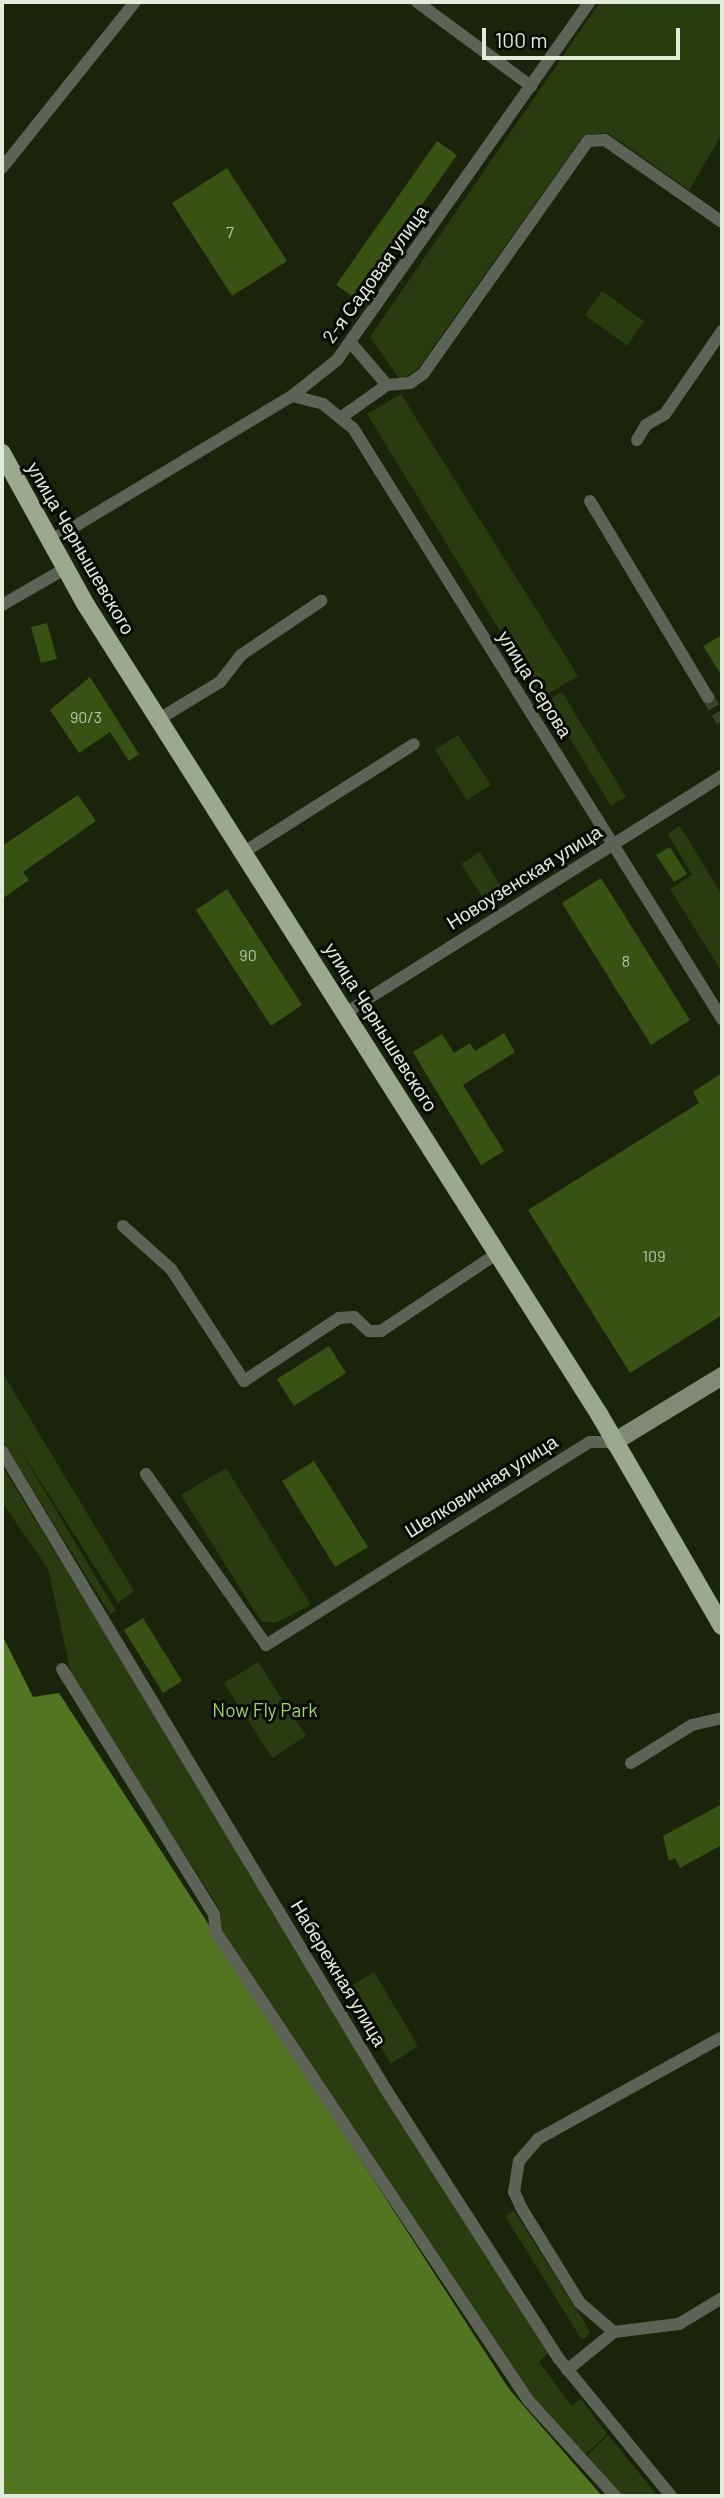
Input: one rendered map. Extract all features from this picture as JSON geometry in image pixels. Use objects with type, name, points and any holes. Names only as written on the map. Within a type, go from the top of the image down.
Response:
[{"type":"main road","name":"улица Чернышевского","points":[[2,453],[66,568],[498,1253],[614,1442],[722,1626]]},
{"type":"street","points":[[2,168],[135,2]]},
{"type":"street","points":[[417,2],[531,86]]},
{"type":"street","name":"2-я Садовая улица","points":[[51,540],[292,396],[351,343],[590,2]]},
{"type":"street","points":[[292,396],[343,416],[387,384],[410,383],[423,374],[588,141],[597,139],[722,222]]},
{"type":"street","points":[[637,440],[646,425],[665,414],[722,331]]},
{"type":"street","points":[[351,343],[387,384]]},
{"type":"street","name":"улица Серова","points":[[343,416],[722,1019]]},
{"type":"street","points":[[590,501],[708,696]]},
{"type":"street","points":[[2,605],[66,568]]},
{"type":"street","points":[[159,719],[220,682],[241,655],[321,601]]},
{"type":"street","points":[[244,852],[414,744]]},
{"type":"street","name":"Новоузенская улица","points":[[347,1012],[722,776]]},
{"type":"street","points":[[123,1226],[171,1269],[244,1381],[339,1318],[354,1317],[369,1331],[382,1331],[498,1253]]},
{"type":"street","name":"Шелковичная улица","points":[[146,1474],[266,1645],[590,1443],[614,1442],[722,1376]]},
{"type":"street","name":"Набережная улица","points":[[2,1451],[385,2088],[567,2370],[671,2496]]},
{"type":"street","points":[[62,1670],[214,1914],[216,1932],[528,2400],[615,2496]]},
{"type":"street","points":[[631,1763],[692,1726],[722,1717]]},
{"type":"street","points":[[614,2332],[580,2302],[522,2209],[514,2192],[519,2161],[538,2139],[720,2038]]},
{"type":"street","points":[[567,2370],[614,2332],[679,2324],[722,2298]]},
{"type":"green space","points":[[600,2],[722,2],[722,134],[689,190],[608,133],[584,135],[417,370],[400,380],[370,337]]},
{"type":"green space","points":[[602,291],[644,321],[627,346],[585,315]]},
{"type":"green space","points":[[401,394],[578,676],[541,698],[367,414]]},
{"type":"green space","points":[[562,692],[626,797],[611,806],[547,701]]},
{"type":"green space","points":[[458,735],[491,785],[467,800],[435,750]]},
{"type":"green space","points":[[680,826],[722,895],[722,972],[670,889],[692,875],[668,834]]},
{"type":"green space","points":[[480,852],[502,889],[484,900],[461,864]]},
{"type":"green space","points":[[2,1372],[134,1591],[118,1603],[16,1443],[116,1611],[110,1614],[2,1440]]},
{"type":"green space","points":[[2,1466],[548,2353],[539,2362],[572,2406],[581,2399],[607,2434],[583,2457],[530,2398],[222,1931],[220,1910],[72,1678],[48,1569],[2,1502]]},
{"type":"green space","points":[[226,1468],[311,1605],[275,1623],[261,1621],[181,1495]]},
{"type":"green space","name":"Now Fly Park","points":[[258,1662],[306,1736],[272,1758],[224,1683]]},
{"type":"green space","points":[[374,1972],[418,2046],[391,2064],[346,1989]]},
{"type":"green space","points":[[514,2211],[587,2326],[590,2334],[582,2340],[505,2216]]},
{"type":"green space","points":[[608,2435],[658,2496],[619,2496],[584,2458]]},
{"type":"shaded area","points":[[2,1635],[33,1697],[59,1693],[509,2389],[602,2496],[2,2496]]},
{"type":"building","points":[[437,141],[457,155],[356,299],[336,285]]},
{"type":"building","points":[[227,168],[287,261],[232,296],[172,203]]},
{"type":"building","points":[[47,623],[57,659],[41,663],[31,627]]},
{"type":"building","points":[[722,635],[722,676],[703,646]]},
{"type":"building","points":[[90,677],[139,754],[129,761],[110,732],[79,753],[50,710]]},
{"type":"building","points":[[78,795],[96,821],[23,872],[29,880],[2,899],[2,846]]},
{"type":"building","points":[[670,847],[687,874],[674,882],[656,855]]},
{"type":"building","points":[[601,878],[690,1020],[651,1045],[562,903]]},
{"type":"building","points":[[227,889],[302,1005],[271,1026],[196,910]]},
{"type":"building","points":[[504,1033],[515,1052],[463,1085],[504,1151],[481,1165],[413,1052],[442,1034],[454,1053],[470,1043],[475,1051]]},
{"type":"building","points":[[722,1073],[722,1315],[630,1373],[528,1210],[699,1103],[693,1092]]},
{"type":"building","points":[[329,1346],[346,1373],[294,1406],[277,1379]]},
{"type":"building","points":[[314,1461],[368,1547],[335,1567],[282,1481]]},
{"type":"building","points":[[143,1618],[182,1681],[163,1693],[124,1630]]},
{"type":"building","points":[[722,1804],[722,1845],[680,1868],[675,1858],[669,1861],[663,1836]]},
{"type":"tunnel","points":[[708,697],[722,721]]}]
